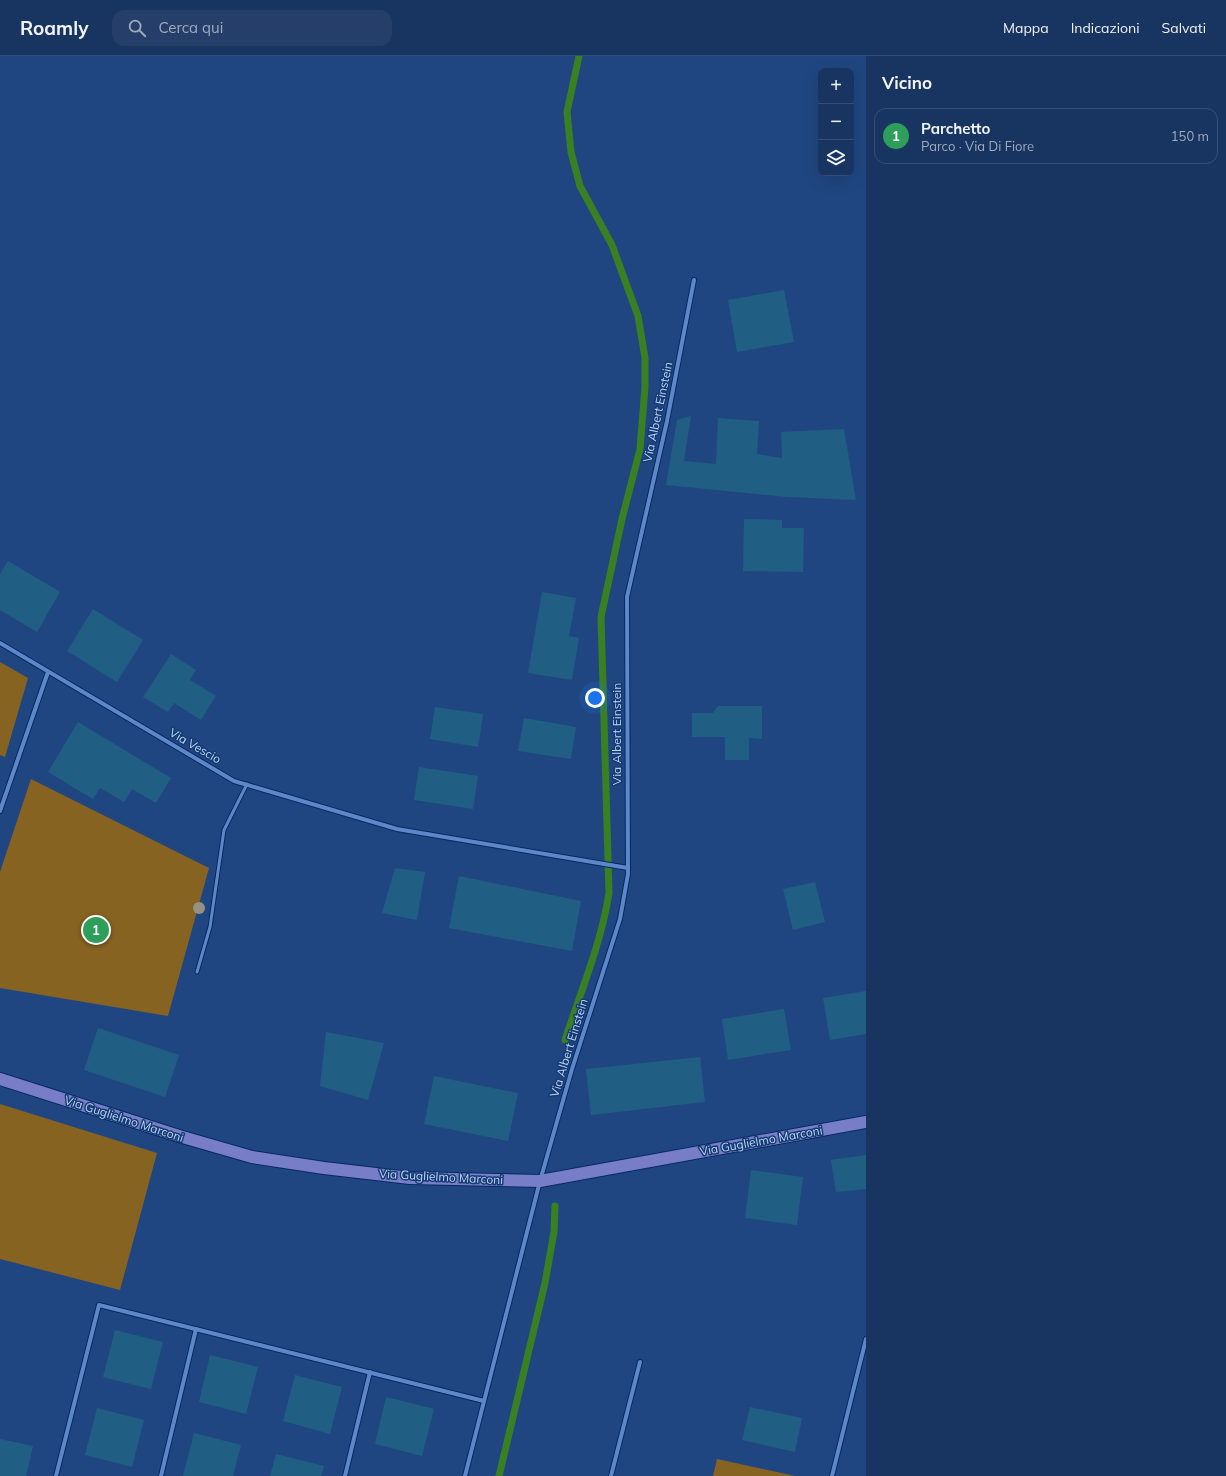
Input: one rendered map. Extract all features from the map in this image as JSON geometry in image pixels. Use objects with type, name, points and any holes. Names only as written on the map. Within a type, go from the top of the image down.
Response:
[{"type":"main road","name":"Via Guglielmo Marconi","points":[[0,1079],[179,1136],[252,1157],[324,1168],[410,1178],[540,1181],[866,1122]]},
{"type":"street","name":"Via Albert Einstein","points":[[465,1476],[540,1181],[572,1069],[620,919],[628,868],[627,597],[667,421],[694,280]]},
{"type":"street","name":"Via Vescio","points":[[0,644],[234,780],[396,829],[628,868]]},
{"type":"street","points":[[0,811],[48,672]]},
{"type":"street","points":[[56,1476],[99,1305],[484,1401]]},
{"type":"street","points":[[161,1476],[196,1329]]},
{"type":"street","points":[[832,1476],[866,1339]]},
{"type":"street","points":[[612,1476],[640,1362]]},
{"type":"street","points":[[346,1476],[370,1372]]},
{"type":"lane","points":[[197,972],[210,927],[224,830],[246,784]]},
{"type":"shaded area","points":[[0,662],[28,678],[5,757],[0,755]]},
{"type":"shaded area","points":[[31,779],[209,868],[168,1016],[0,988],[0,872]]},
{"type":"shaded area","points":[[0,1104],[157,1153],[120,1290],[0,1259]]},
{"type":"shaded area","points":[[717,1459],[795,1476],[713,1476]]},
{"type":"building","points":[[784,290],[794,342],[737,352],[728,300]]},
{"type":"building","points":[[691,416],[684,461],[716,464],[718,418],[759,421],[757,454],[782,458],[781,432],[844,429],[856,500],[786,497],[666,485],[677,420]]},
{"type":"building","points":[[744,519],[782,520],[782,528],[804,528],[803,572],[743,571]]},
{"type":"building","points":[[8,561],[60,592],[37,632],[0,610],[0,574]]},
{"type":"building","points":[[542,592],[576,598],[569,636],[579,638],[572,680],[528,673]]},
{"type":"building","points":[[93,609],[143,640],[117,682],[67,651]]},
{"type":"building","points":[[171,654],[196,670],[190,680],[216,696],[201,720],[174,703],[168,712],[143,697]]},
{"type":"building","points":[[718,706],[762,706],[762,739],[749,738],[749,760],[725,760],[725,737],[692,737],[692,713],[713,713]]},
{"type":"building","points":[[435,707],[483,714],[478,747],[430,739]]},
{"type":"building","points":[[524,718],[576,727],[571,759],[518,751]]},
{"type":"building","points":[[78,722],[171,778],[156,803],[132,789],[124,802],[100,788],[93,799],[48,772]]},
{"type":"building","points":[[419,767],[478,776],[473,809],[414,800]]},
{"type":"building","points":[[395,868],[425,872],[417,920],[382,913]]},
{"type":"building","points":[[459,876],[581,901],[572,951],[449,928]]},
{"type":"building","points":[[815,882],[825,922],[793,930],[783,889]]},
{"type":"building","points":[[866,991],[866,1034],[830,1040],[823,998]]},
{"type":"building","points":[[784,1009],[791,1050],[728,1060],[722,1019]]},
{"type":"building","points":[[98,1028],[179,1055],[165,1097],[84,1070]]},
{"type":"building","points":[[326,1032],[384,1043],[368,1100],[320,1086]]},
{"type":"building","points":[[700,1057],[705,1102],[591,1115],[586,1069]]},
{"type":"building","points":[[434,1076],[518,1093],[508,1141],[424,1124]]},
{"type":"building","points":[[866,1155],[866,1189],[836,1192],[831,1160]]},
{"type":"building","points":[[751,1170],[803,1177],[797,1225],[745,1218]]},
{"type":"building","points":[[115,1330],[163,1342],[151,1389],[103,1377]]},
{"type":"building","points":[[210,1355],[258,1367],[246,1414],[199,1402]]},
{"type":"building","points":[[295,1375],[342,1387],[330,1434],[283,1421]]},
{"type":"building","points":[[386,1397],[434,1409],[422,1456],[375,1444]]},
{"type":"building","points":[[750,1407],[802,1418],[795,1452],[742,1440]]},
{"type":"building","points":[[97,1408],[144,1420],[132,1467],[85,1455]]},
{"type":"building","points":[[194,1433],[241,1445],[233,1476],[183,1476]]},
{"type":"building","points":[[0,1439],[33,1446],[26,1476],[0,1476]]},
{"type":"building","points":[[276,1454],[324,1466],[321,1476],[270,1476]]},
{"type":"waterway","points":[[565,1040],[596,949],[609,893],[601,617],[622,519],[640,449],[645,387],[645,358],[638,316],[612,245],[580,186],[571,152],[567,112],[579,56]]},
{"type":"waterway","points":[[499,1476],[545,1283],[554,1232],[555,1206]]},
{"type":"place","name":"Parchetto","points":[[96,930]]}]
